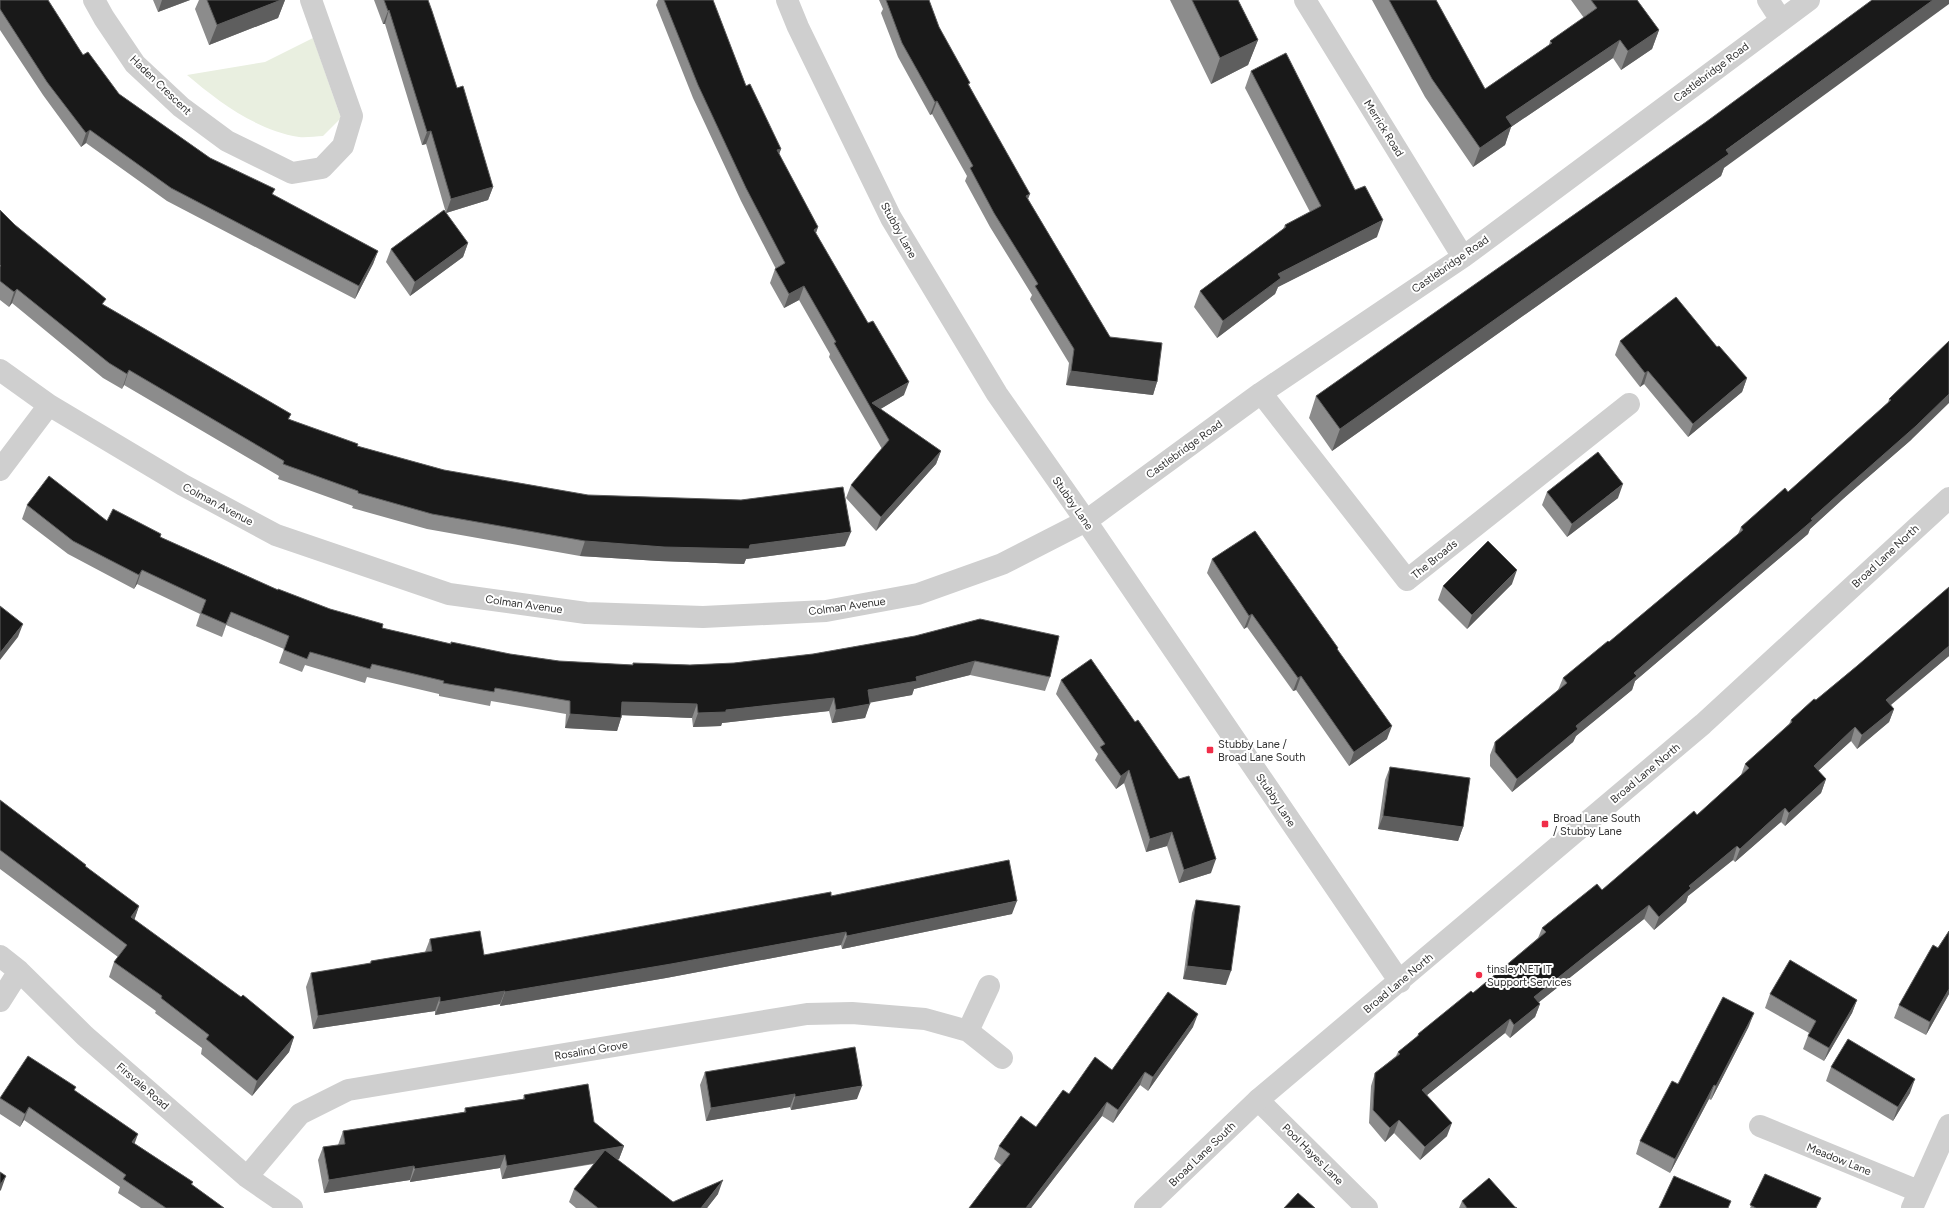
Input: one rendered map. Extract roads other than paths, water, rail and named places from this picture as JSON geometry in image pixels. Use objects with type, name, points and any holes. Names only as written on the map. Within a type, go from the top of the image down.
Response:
[{"type":"street","name":"Haden Crescent","points":[[94,0],[104,18],[135,64],[181,107],[227,141],[292,173],[322,168],[343,146],[352,116],[311,0]]},
{"type":"street","name":"Stubby Lane","points":[[787,0],[798,27],[891,218],[997,394],[1086,521],[1400,982]]},
{"type":"street","name":"Merrick Road","points":[[1305,0],[1463,257]]},
{"type":"street","points":[[1768,0],[1781,20]]},
{"type":"street","name":"Castlebridge Road","points":[[1086,521],[1261,393],[1463,257],[1809,0]]},
{"type":"street","name":"Colman Avenue","points":[[0,370],[49,405],[182,485],[276,535],[448,594],[586,613],[703,617],[826,611],[918,594],[1002,564],[1086,521]]},
{"type":"street","name":"The Broads","points":[[1261,393],[1407,580],[1629,404]]},
{"type":"street","points":[[0,470],[49,405]]},
{"type":"street","name":"Broad Lane North","points":[[1258,1100],[1400,982],[1703,724],[1949,498]]},
{"type":"street","name":"Firsvale Road","points":[[0,956],[19,971],[85,1036],[248,1176],[292,1208]]},
{"type":"street","points":[[0,1001],[19,971]]},
{"type":"street","points":[[968,1031],[990,986]]},
{"type":"street","name":"Rosalind Grove","points":[[248,1176],[300,1114],[348,1090],[807,1014],[852,1013],[925,1019],[968,1031],[1002,1058]]},
{"type":"street","name":"Broad Lane South","points":[[1145,1208],[1258,1100]]},
{"type":"street","name":"Pool Hayes Lane","points":[[1258,1100],[1367,1208]]},
{"type":"street","name":"Meadow Lane","points":[[1760,1126],[1915,1200],[1949,1124]]},
{"type":"place","name":"Stubby Lane / Broad Lane South","points":[[1210,750]]},
{"type":"place","name":"Broad Lane South / Stubby Lane","points":[[1545,824]]},
{"type":"place","name":"tinsleyNET IT Support Services","points":[[1479,975]]}]
